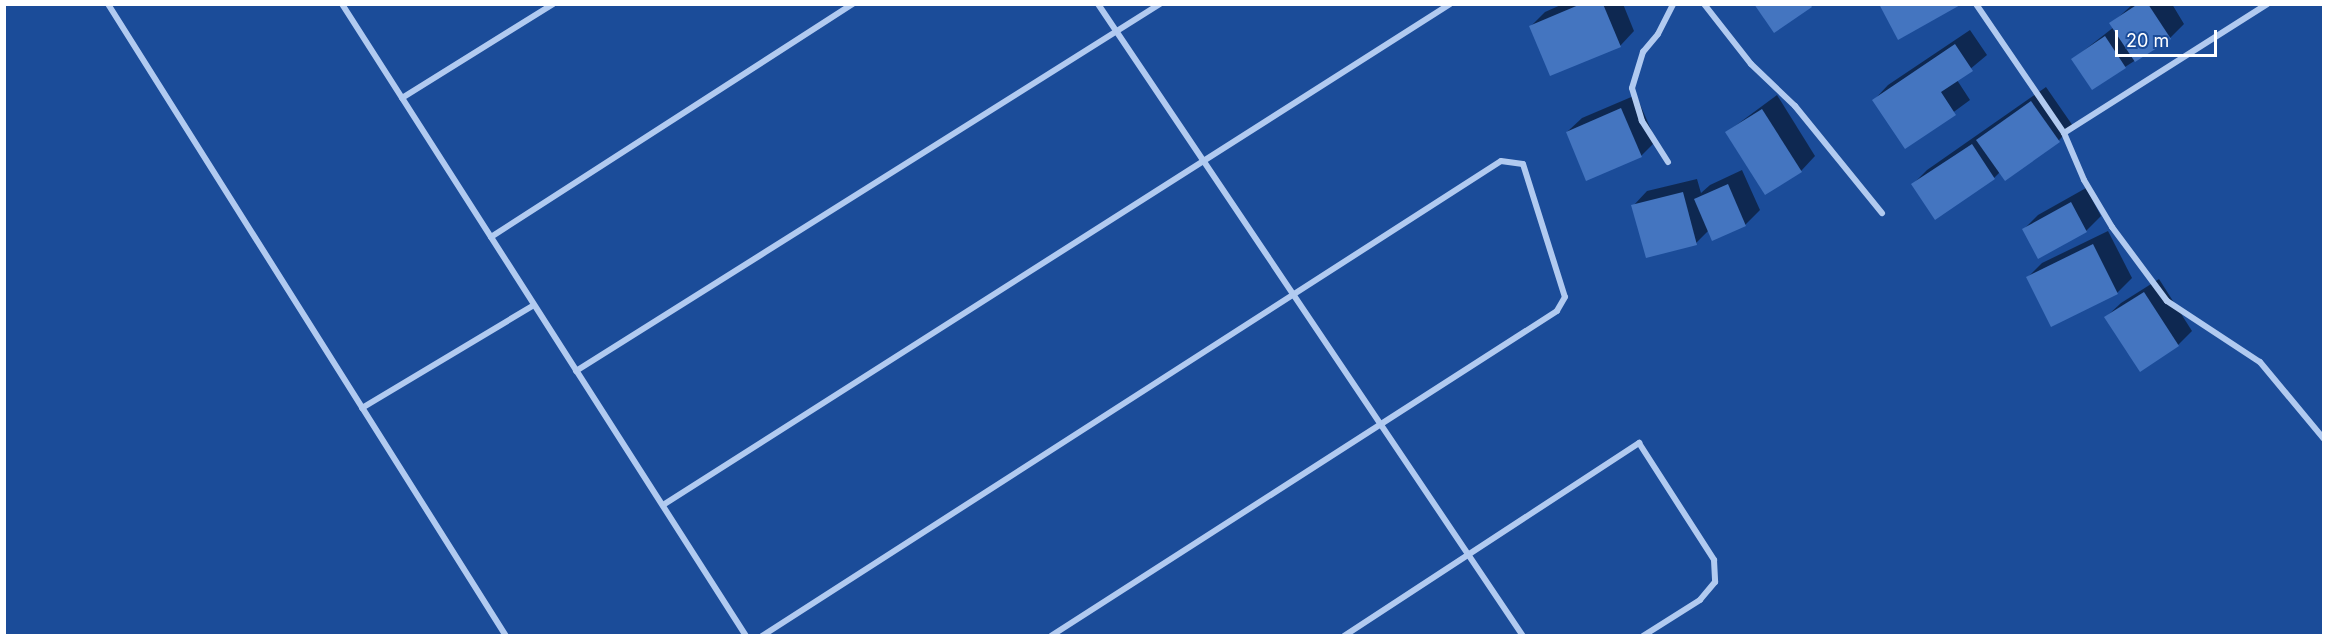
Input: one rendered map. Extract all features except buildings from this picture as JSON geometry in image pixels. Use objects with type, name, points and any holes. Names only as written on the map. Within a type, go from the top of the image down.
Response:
[{"type":"street","points":[[108,4],[506,636]]},
{"type":"street","points":[[342,4],[746,636]]},
{"type":"street","points":[[402,98],[553,4]]},
{"type":"street","points":[[491,237],[853,4]]},
{"type":"street","points":[[1098,4],[1202,164],[1293,293],[1523,636]]},
{"type":"street","points":[[576,371],[1160,4]]},
{"type":"street","points":[[663,506],[1450,4]]},
{"type":"street","points":[[1668,162],[1642,121],[1632,88],[1643,52],[1658,34],[1673,4]]},
{"type":"street","points":[[1704,4],[1751,64],[1795,106],[1882,213]]},
{"type":"street","points":[[1976,4],[2064,133],[2084,180],[2112,227],[2167,301],[2260,362],[2324,439]]},
{"type":"street","points":[[2064,133],[2267,4]]},
{"type":"street","points":[[762,636],[1501,161],[1523,164],[1566,297],[1557,311],[1051,636]]},
{"type":"street","points":[[363,408],[534,305]]},
{"type":"street","points":[[1344,636],[1639,443],[1714,560],[1715,582],[1700,600],[1643,636]]}]
